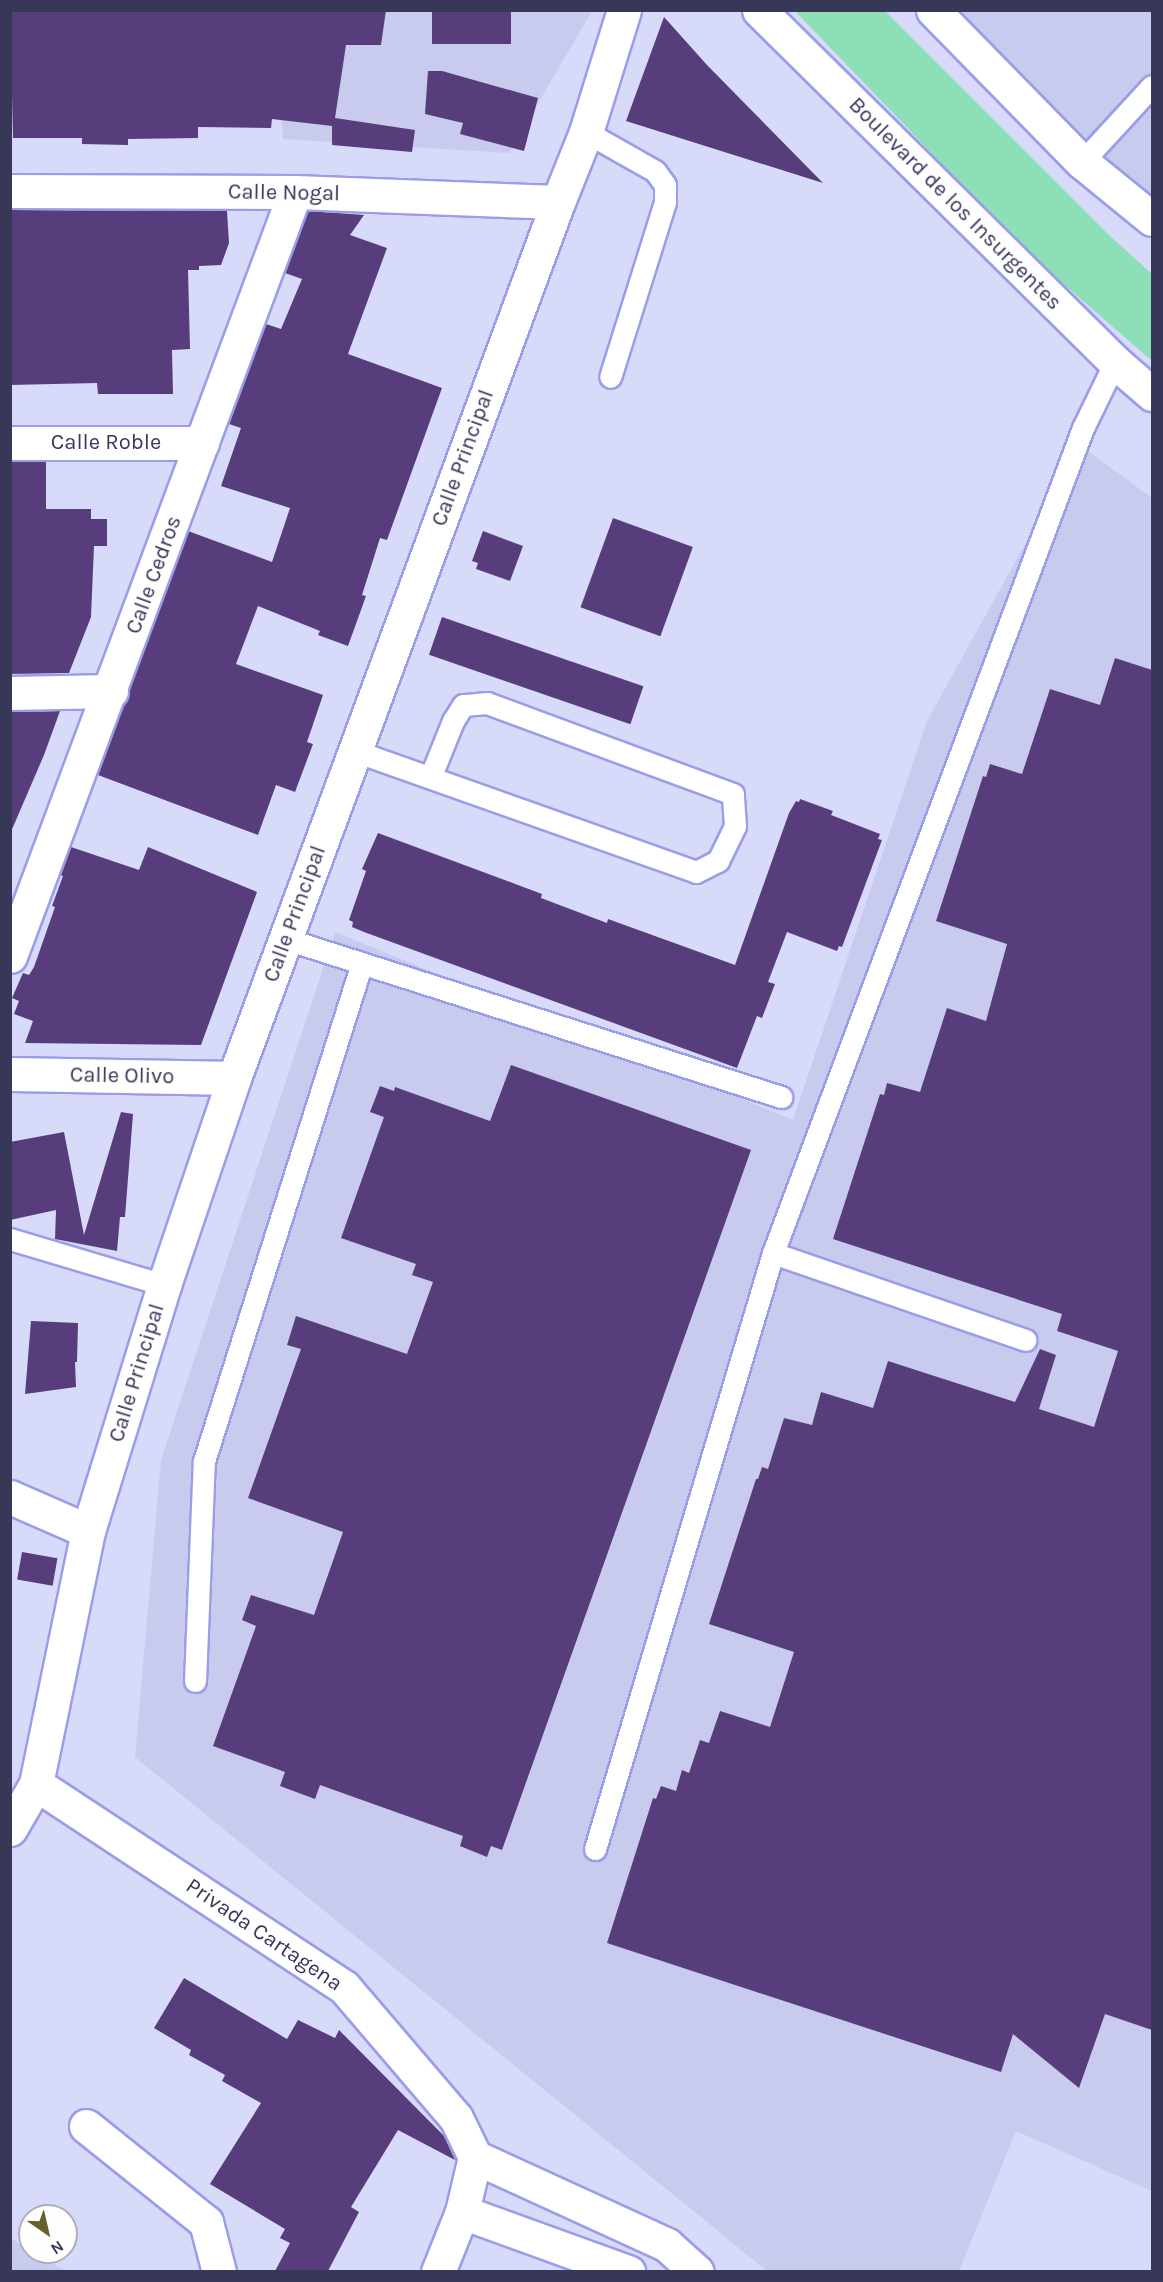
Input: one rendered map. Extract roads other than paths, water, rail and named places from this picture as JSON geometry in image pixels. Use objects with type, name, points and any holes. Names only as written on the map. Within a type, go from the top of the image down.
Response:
[{"type":"street","name":"Calle Principal","points":[[10,1829],[36,1784],[88,1531],[164,1285],[234,1078],[558,202],[586,132],[624,10]]},
{"type":"street","name":"Boulevard de los Insurgentes","points":[[759,10],[1115,362],[1152,394]]},
{"type":"street","points":[[933,10],[1082,162],[1152,219]]},
{"type":"street","name":"Calle Nogal","points":[[10,191],[295,192],[558,202]]},
{"type":"street","name":"Calle Cedros","points":[[10,956],[25,883],[111,691],[295,192]]},
{"type":"street","name":"Calle Roble","points":[[10,443],[202,443]]},
{"type":"street","points":[[10,693],[111,691]]},
{"type":"street","name":"Calle Olivo","points":[[10,1074],[234,1078]]},
{"type":"street","points":[[10,1497],[88,1531]]},
{"type":"street","name":"Privada Cartagena","points":[[36,1784],[344,1987],[456,2118],[475,2157]]},
{"type":"street","points":[[86,2126],[206,2222],[219,2271]]},
{"type":"street","points":[[438,2271],[462,2212],[475,2157],[661,2258],[697,2271]]},
{"type":"street","points":[[462,2212],[628,2271]]},
{"type":"lane","points":[[1082,162],[1152,86]]},
{"type":"lane","points":[[586,132],[655,171],[665,185],[665,202],[610,377]]},
{"type":"lane","points":[[595,1848],[772,1252],[1083,428],[1115,362]]},
{"type":"lane","points":[[355,751],[430,778],[696,872],[718,861],[735,826],[733,794],[487,703],[463,705],[453,721],[430,778]]},
{"type":"lane","points":[[286,939],[781,1097]]},
{"type":"lane","points":[[195,1681],[204,1461],[362,963]]},
{"type":"lane","points":[[10,1239],[164,1285]]},
{"type":"lane","points":[[772,1252],[1025,1340]]}]
